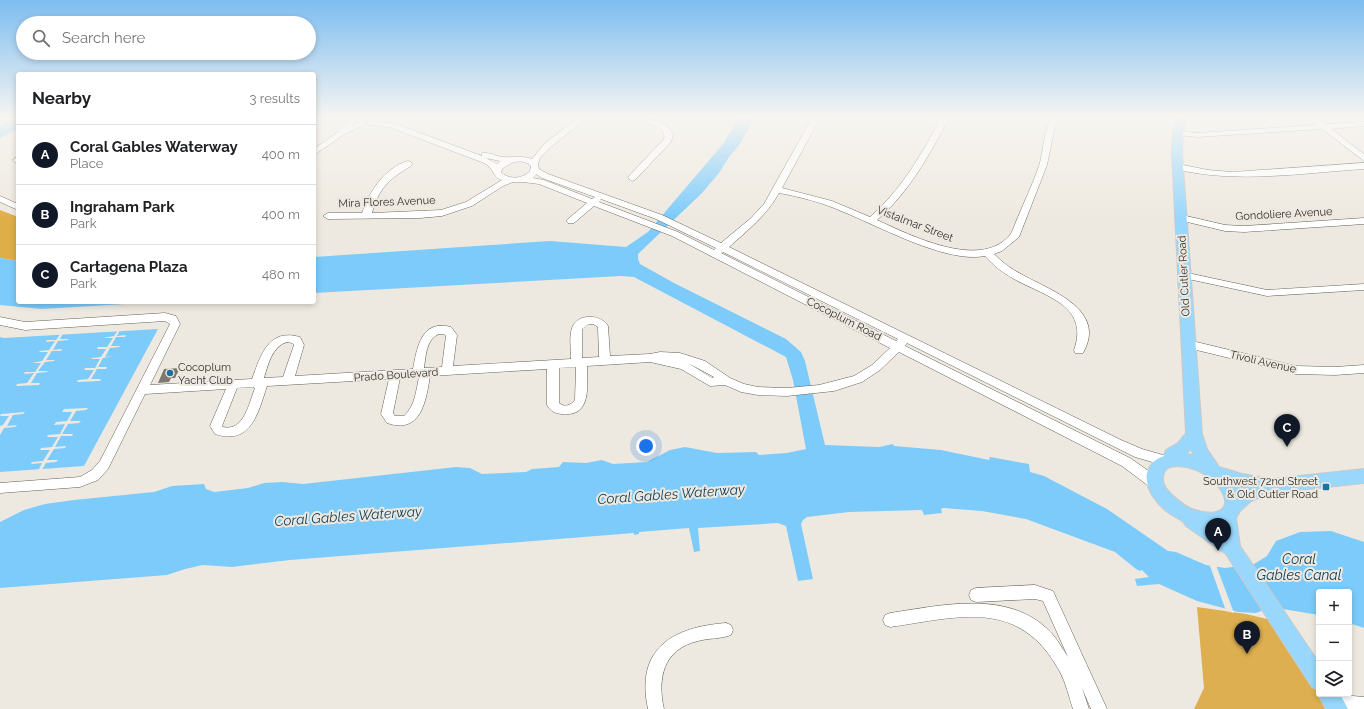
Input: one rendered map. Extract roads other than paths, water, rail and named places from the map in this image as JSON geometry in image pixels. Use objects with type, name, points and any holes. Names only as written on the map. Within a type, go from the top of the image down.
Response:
[{"type":"main road","name":"Old Cutler Road","points":[[1178,151],[1182,218],[1183,275],[1194,434],[1200,452],[1215,472]]},
{"type":"main road","points":[[1194,434],[1184,447],[1156,469],[1155,484],[1164,499],[1236,553],[1316,675]]},
{"type":"main road","points":[[1168,460],[1178,459],[1193,461],[1215,472],[1242,482],[1270,486]]},
{"type":"main road","points":[[1215,472],[1229,488],[1234,497],[1230,512],[1236,553]]},
{"type":"main road","points":[[1186,515],[1212,521],[1230,512],[1245,496],[1270,486],[1364,476]]},
{"type":"street","name":"Cocoplum Road","points":[[460,151],[494,165],[505,179],[523,179],[541,182],[650,224],[679,231],[723,247],[1121,460],[1155,484]]},
{"type":"street","name":"Cocoplum Road","points":[[475,151],[490,157],[510,160],[520,159],[535,166],[545,176],[658,217],[714,254],[1139,453],[1168,460]]},
{"type":"street","points":[[520,159],[538,151]]},
{"type":"street","points":[[535,166],[535,158],[540,151]]},
{"type":"street","points":[[632,178],[657,151]]},
{"type":"street","points":[[714,254],[759,216],[778,190],[799,151]]},
{"type":"street","points":[[871,221],[894,200],[909,182],[926,151]]},
{"type":"street","name":"Vistalmar Street","points":[[778,190],[827,203],[918,241],[949,251],[970,253],[987,252],[1005,245],[1014,237],[1041,171],[1046,151]]},
{"type":"street","points":[[1355,151],[1364,158]]},
{"type":"street","points":[[490,190],[497,181],[501,164],[510,160]]},
{"type":"street","points":[[366,216],[374,194],[380,184],[390,175],[408,164]]},
{"type":"street","name":"Cocoplum Road","points":[[523,179],[531,175],[535,166]]},
{"type":"street","points":[[1178,167],[1215,174],[1232,175],[1364,166]]},
{"type":"street","name":"Mira Flores Avenue","points":[[328,216],[442,213],[469,204],[490,190],[511,180]]},
{"type":"street","points":[[571,221],[600,196]]},
{"type":"street","points":[[0,199],[16,206]]},
{"type":"street","name":"Gondoliere Avenue","points":[[1182,218],[1211,225],[1244,229],[1364,221]]},
{"type":"street","points":[[987,252],[1010,272],[1055,295],[1071,308],[1079,318],[1083,329],[1079,350]]},
{"type":"street","points":[[1183,275],[1267,293],[1364,287]]},
{"type":"street","points":[[0,321],[25,326],[162,317],[172,319],[175,324],[175,327],[104,465],[91,478],[73,483],[0,488]]},
{"type":"street","points":[[553,364],[553,405],[558,409],[564,410],[575,408],[581,400],[577,328],[582,322],[589,320],[598,321],[603,326],[605,361]]},
{"type":"street","points":[[395,375],[387,414],[391,420],[400,421],[411,418],[416,412],[426,337],[432,331],[440,329],[447,330],[452,334],[447,371]]},
{"type":"street","points":[[233,386],[216,426],[219,431],[224,433],[236,432],[246,424],[270,348],[277,342],[288,338],[296,340],[299,345],[287,382]]},
{"type":"street","name":"Prado Boulevard","points":[[142,390],[233,386],[650,358],[684,366],[710,382],[726,381],[746,389],[765,392],[781,392],[826,389],[841,386],[859,379],[881,364],[902,343]]},
{"type":"street","name":"Tivoli Avenue","points":[[1188,344],[1296,370],[1331,371],[1364,369]]},
{"type":"street","points":[[976,595],[1035,592],[1048,596],[1100,709]]},
{"type":"street","points":[[890,620],[975,610],[1002,612],[1017,617],[1041,634],[1058,655],[1068,673],[1081,709]]},
{"type":"street","points":[[656,709],[652,694],[652,684],[658,664],[663,656],[675,643],[690,636],[726,630]]},
{"type":"street","points":[[1333,701],[1364,705]]},
{"type":"water","name":"Coral Gables Canal","points":[[717,151],[734,151],[719,173],[702,193],[638,254],[638,259],[640,264],[674,283],[786,339],[801,352],[805,361],[825,445],[879,447],[893,444],[894,446],[941,450],[989,460],[990,457],[1029,464],[1030,472],[1044,476],[1107,509],[1168,551],[1176,552],[1206,565],[1225,568],[1254,564],[1267,556],[1276,541],[1300,532],[1331,531],[1364,542],[1364,628],[1352,624],[1352,589],[1316,589],[1316,614],[1283,609],[1264,610],[1256,613],[1238,612],[1197,601],[1159,584],[1137,586],[1135,579],[1149,577],[1142,570],[1140,571],[1136,569],[1115,552],[1026,519],[982,511],[943,508],[941,509],[942,513],[924,515],[922,510],[849,512],[807,517],[801,524],[813,579],[798,581],[786,526],[778,523],[698,528],[700,551],[694,552],[689,528],[639,532],[639,534],[634,535],[634,533],[290,560],[232,567],[203,565],[167,575],[0,588],[0,522],[24,510],[45,504],[154,492],[172,486],[204,484],[206,489],[214,492],[248,488],[264,483],[282,482],[303,484],[456,467],[470,468],[482,474],[526,472],[532,469],[559,467],[563,462],[586,463],[602,460],[613,464],[647,462],[670,450],[685,447],[717,453],[756,452],[759,455],[787,453],[806,449],[793,380],[786,357],[634,277],[621,276],[316,293],[316,257],[550,241],[626,247],[648,232]]},
{"type":"water","points":[[0,258],[16,261],[16,304],[124,304],[42,309],[0,305]]},
{"type":"water","points":[[158,329],[84,466],[0,472],[0,337],[4,338]]},
{"type":"place","name":"Cocoplum Yacht Club","points":[[170,373]]},
{"type":"place","name":"Cartagena Plaza","points":[[1287,447]]},
{"type":"place","name":"Southwest 72nd Street & Old Cutler Road","points":[[1326,487]]},
{"type":"place","name":"Coral Gables Waterway","points":[[1218,551]]},
{"type":"place","name":"Ingraham Park","points":[[1247,654]]}]
